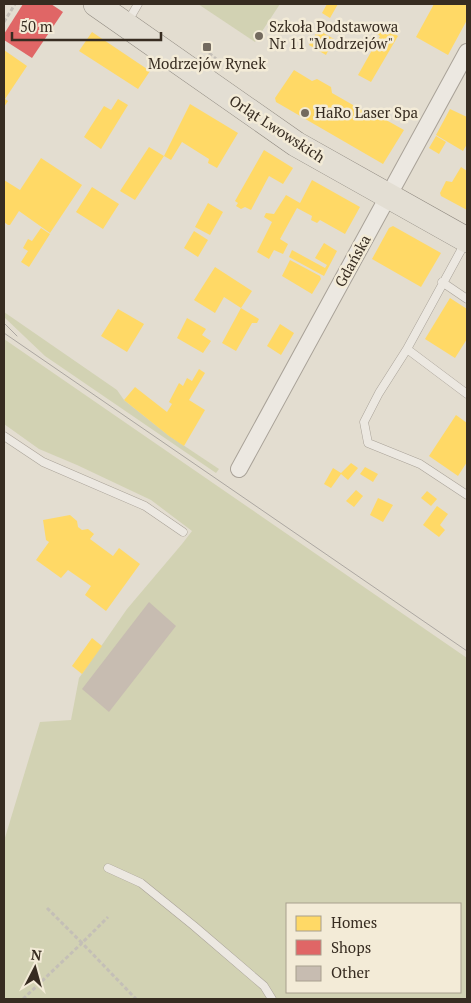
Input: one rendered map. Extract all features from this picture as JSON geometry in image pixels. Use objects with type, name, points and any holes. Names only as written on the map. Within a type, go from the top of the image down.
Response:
[{"type":"main road","name":"Orląt Lwowskich","points":[[96,4],[296,144],[467,240]]},
{"type":"street","name":"Gdańska","points":[[239,469],[467,52]]},
{"type":"lane","points":[[126,24],[138,4]]},
{"type":"lane","points":[[467,240],[364,422],[368,443],[420,464],[467,495]]},
{"type":"lane","points":[[442,282],[467,299]]},
{"type":"lane","points":[[407,348],[467,394]]},
{"type":"lane","points":[[4,436],[43,462],[145,506],[183,532]]},
{"type":"lane","points":[[108,868],[141,883],[179,913],[264,986],[272,999]]},
{"type":"path","points":[[4,22],[15,4]]},
{"type":"path","points":[[47,908],[136,999]]},
{"type":"path","points":[[23,999],[108,918]]},
{"type":"green space","points":[[198,4],[280,4],[255,42]]},
{"type":"green space","points":[[4,312],[117,390],[124,400],[168,435],[219,469],[216,473],[45,356],[4,317]]},
{"type":"green space","points":[[4,339],[467,658],[467,999],[4,999],[4,841],[40,722],[71,720],[79,678],[127,609],[192,531],[151,500],[39,449],[4,424]]},
{"type":"building: Homes","points":[[327,4],[338,4],[330,18],[322,13]]},
{"type":"building: Homes","points":[[434,4],[467,4],[467,20],[448,55],[416,37]]},
{"type":"building: Homes","points":[[374,22],[398,36],[371,82],[358,75],[380,36],[370,29]]},
{"type":"building: Homes","points":[[318,30],[334,39],[326,55],[309,45]]},
{"type":"building: Homes","points":[[92,32],[150,71],[138,89],[79,51]]},
{"type":"building: Homes","points":[[4,50],[27,66],[5,99],[8,101],[4,107]]},
{"type":"building: Homes","points":[[294,70],[312,81],[317,79],[331,87],[332,93],[367,113],[370,111],[404,130],[383,164],[276,102],[275,98]]},
{"type":"building: Homes","points":[[118,99],[128,105],[101,149],[84,137],[104,106],[111,110]]},
{"type":"building: Homes","points":[[190,104],[238,133],[217,168],[208,163],[209,159],[182,142],[171,160],[164,156]]},
{"type":"building: Homes","points":[[450,109],[467,117],[467,144],[463,151],[436,135]]},
{"type":"building: Homes","points":[[436,136],[446,142],[439,154],[429,148]]},
{"type":"building: Homes","points":[[149,147],[164,156],[135,200],[120,191]]},
{"type":"building: Homes","points":[[264,150],[293,168],[283,184],[269,176],[251,210],[245,207],[241,209],[236,206],[238,203],[235,201]]},
{"type":"building: Homes","points":[[41,158],[82,185],[50,233],[19,211],[10,225],[4,222],[4,180],[20,190]]},
{"type":"building: Homes","points":[[461,167],[467,171],[467,210],[441,196],[440,193],[446,181],[452,182]]},
{"type":"building: Homes","points":[[312,180],[360,207],[345,234],[320,220],[317,223],[311,220],[312,216],[297,208],[280,239],[288,244],[283,254],[274,250],[269,259],[257,252],[272,222],[264,217],[266,213],[274,214],[286,195],[300,203]]},
{"type":"building: Homes","points":[[92,187],[119,204],[103,229],[76,212]]},
{"type":"building: Homes","points":[[208,203],[223,212],[210,235],[195,227]]},
{"type":"building: Homes","points":[[393,226],[441,253],[421,287],[372,259],[389,228]]},
{"type":"building: Homes","points":[[41,228],[50,234],[29,267],[21,262],[28,251],[23,248],[28,239],[32,241]]},
{"type":"building: Homes","points":[[194,231],[208,240],[198,257],[184,248]]},
{"type":"building: Homes","points":[[324,243],[337,251],[324,276],[289,257],[292,250],[325,268],[327,265],[315,258]]},
{"type":"building: Homes","points":[[290,260],[320,276],[321,279],[312,294],[282,276]]},
{"type":"building: Homes","points":[[215,267],[252,291],[241,308],[224,297],[215,313],[194,300]]},
{"type":"building: Homes","points":[[450,298],[467,309],[467,339],[455,358],[425,339]]},
{"type":"building: Homes","points":[[241,308],[259,319],[257,323],[252,323],[236,351],[222,343]]},
{"type":"building: Homes","points":[[118,309],[144,324],[127,352],[101,336]]},
{"type":"building: Homes","points":[[187,318],[206,329],[202,335],[211,341],[203,353],[177,338]]},
{"type":"building: Homes","points":[[280,324],[294,333],[281,355],[267,346]]},
{"type":"building: Homes","points":[[199,369],[205,373],[189,400],[205,410],[184,446],[124,400],[135,387],[167,412],[172,404],[169,402],[179,383],[183,386],[187,378],[192,381]]},
{"type":"building: Homes","points":[[456,415],[467,423],[467,462],[458,476],[429,456]]},
{"type":"building: Homes","points":[[351,463],[358,468],[348,480],[341,474],[331,488],[324,484],[333,468],[341,473]]},
{"type":"building: Homes","points":[[365,467],[378,474],[373,482],[360,474]]},
{"type":"building: Homes","points":[[356,490],[363,496],[354,507],[346,501]]},
{"type":"building: Homes","points":[[427,491],[437,499],[431,506],[421,498]]},
{"type":"building: Homes","points":[[378,498],[393,505],[383,522],[370,515]]},
{"type":"building: Homes","points":[[437,506],[448,514],[440,525],[445,530],[439,537],[423,525]]},
{"type":"building: Homes","points":[[70,515],[77,521],[78,527],[82,530],[88,529],[94,534],[90,539],[113,556],[119,548],[140,564],[106,611],[85,595],[91,586],[68,570],[61,578],[36,560],[49,542],[46,540],[43,520]]},
{"type":"building: Homes","points":[[92,638],[102,646],[82,674],[72,666]]},
{"type":"building: Shops","points":[[23,4],[51,4],[63,12],[32,58],[4,40],[4,34]]},
{"type":"building: Other","points":[[149,602],[176,626],[109,712],[82,689]]},
{"type":"tram line","points":[[4,323],[17,336]]},
{"type":"tram line","points":[[4,333],[467,651]]},
{"type":"place","name":"Szkoła Podstawowa Nr 11 \"Modrzejów\"","points":[[259,36]]},
{"type":"place","name":"Modrzejów Rynek","points":[[207,47]]},
{"type":"place","name":"HaRo Laser Spa","points":[[305,113]]}]
